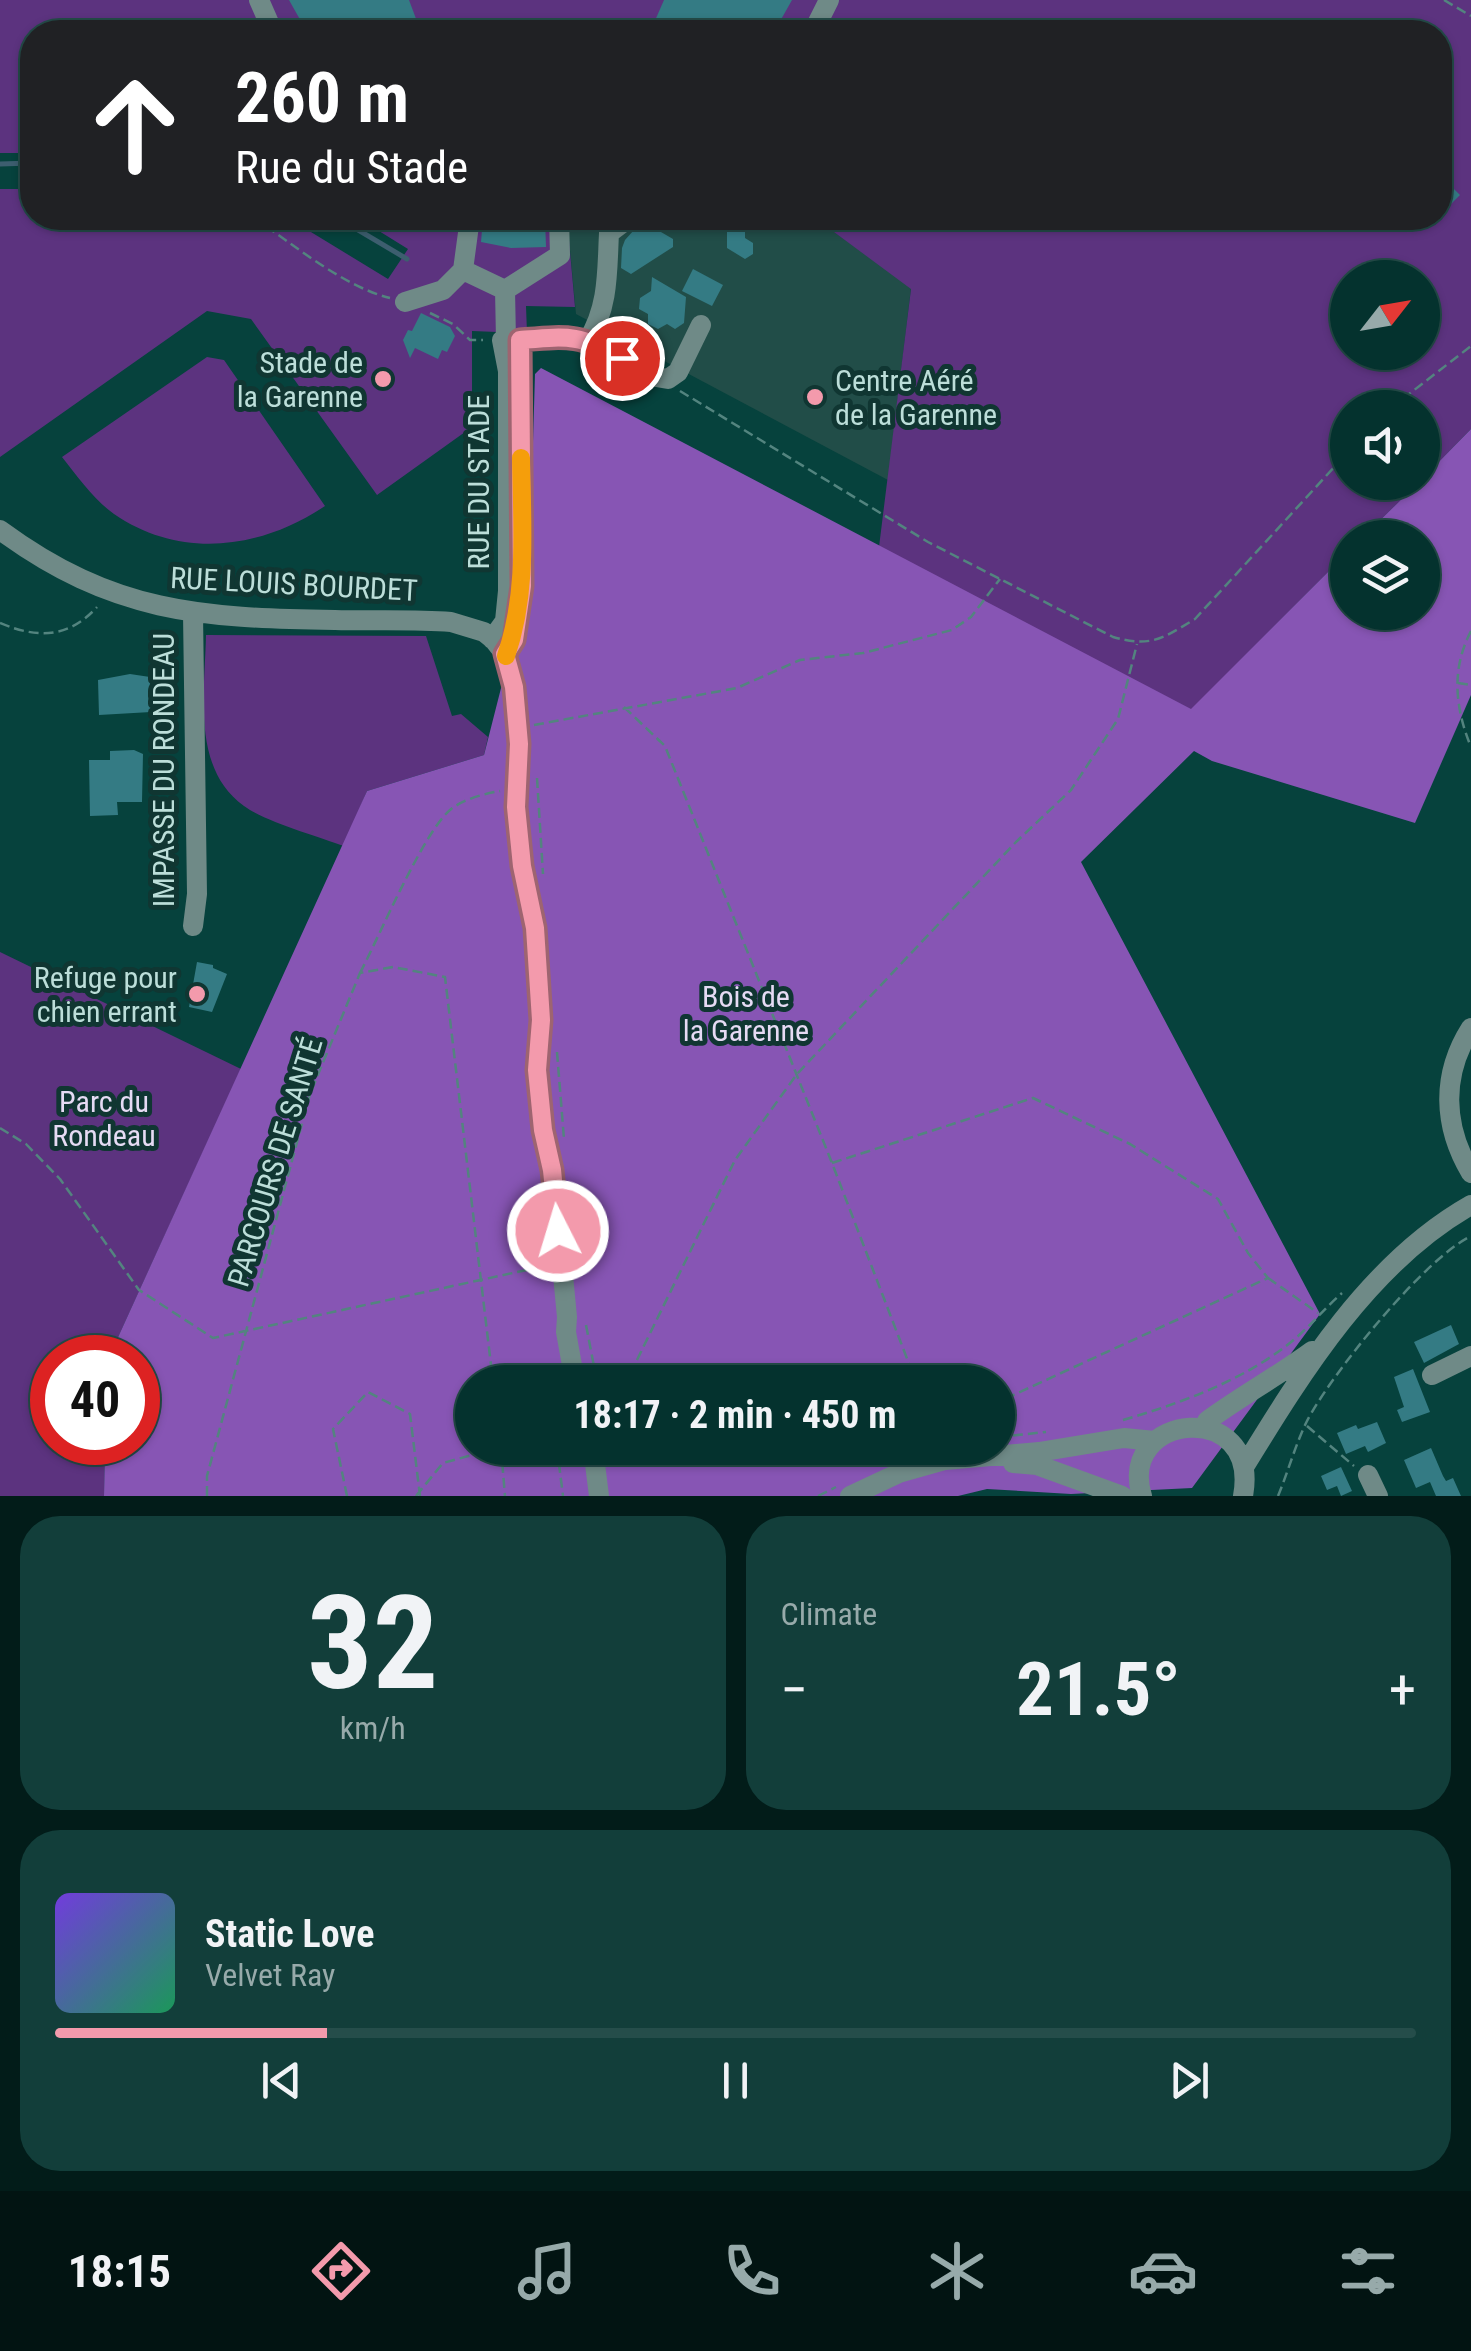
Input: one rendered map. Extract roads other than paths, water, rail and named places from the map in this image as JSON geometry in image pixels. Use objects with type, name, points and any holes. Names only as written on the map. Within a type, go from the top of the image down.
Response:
[{"type":"street","points":[[406,302],[443,290],[463,270],[468,230]]},
{"type":"street","points":[[463,270],[506,290],[560,255],[559,230]]},
{"type":"street","points":[[588,340],[605,302],[609,233],[613,230]]},
{"type":"street","name":"RUE DU STADE","points":[[494,642],[514,640],[522,586],[506,290]]},
{"type":"street","points":[[510,340],[570,336],[588,340],[656,377],[668,379],[678,372],[701,325]]},
{"type":"street","name":"RUE LOUIS BOURDET","points":[[0,530],[43,560],[109,593],[193,614],[432,621],[462,624],[494,642]]},
{"type":"street","name":"IMPASSE DU RONDEAU","points":[[193,614],[198,894],[193,926]]},
{"type":"street","points":[[494,642],[512,671],[518,727],[516,787],[522,866],[535,928],[541,1020],[537,1070],[552,1170],[572,1365]]},
{"type":"street","points":[[1471,1028],[1460,1045],[1448,1092],[1454,1135],[1471,1173]]},
{"type":"street","points":[[1205,1428],[1207,1421],[1235,1400],[1273,1380],[1322,1344],[1419,1241],[1471,1205]]},
{"type":"street","points":[[1243,1496],[1244,1467],[1322,1344]]},
{"type":"street","points":[[1432,1375],[1471,1356]]},
{"type":"street","points":[[1142,1496],[1139,1472],[1144,1456],[1154,1442],[1178,1428],[1205,1428],[1230,1442],[1244,1467]]},
{"type":"street","points":[[1015,1454],[1124,1438],[1154,1442]]},
{"type":"street","points":[[1015,1463],[1037,1465],[1122,1496]]},
{"type":"street","points":[[595,1465],[601,1496]]},
{"type":"street","points":[[850,1496],[925,1465]]},
{"type":"street","points":[[1368,1475],[1378,1496]]},
{"type":"waterway","points":[[0,164],[20,163]]},
{"type":"waterway","points":[[358,230],[407,259]]},
{"type":"place","name":"Stade de la Garenne","points":[[383,379]]},
{"type":"place","name":"Centre Aéré de la Garenne","points":[[815,397]]},
{"type":"place","name":"Refuge pour chien errant","points":[[197,994]]},
{"type":"park label","name":"Bois de la Garenne","points":[[746,1013]]},
{"type":"park label","name":"Parc du Rondeau","points":[[104,1118]]}]
